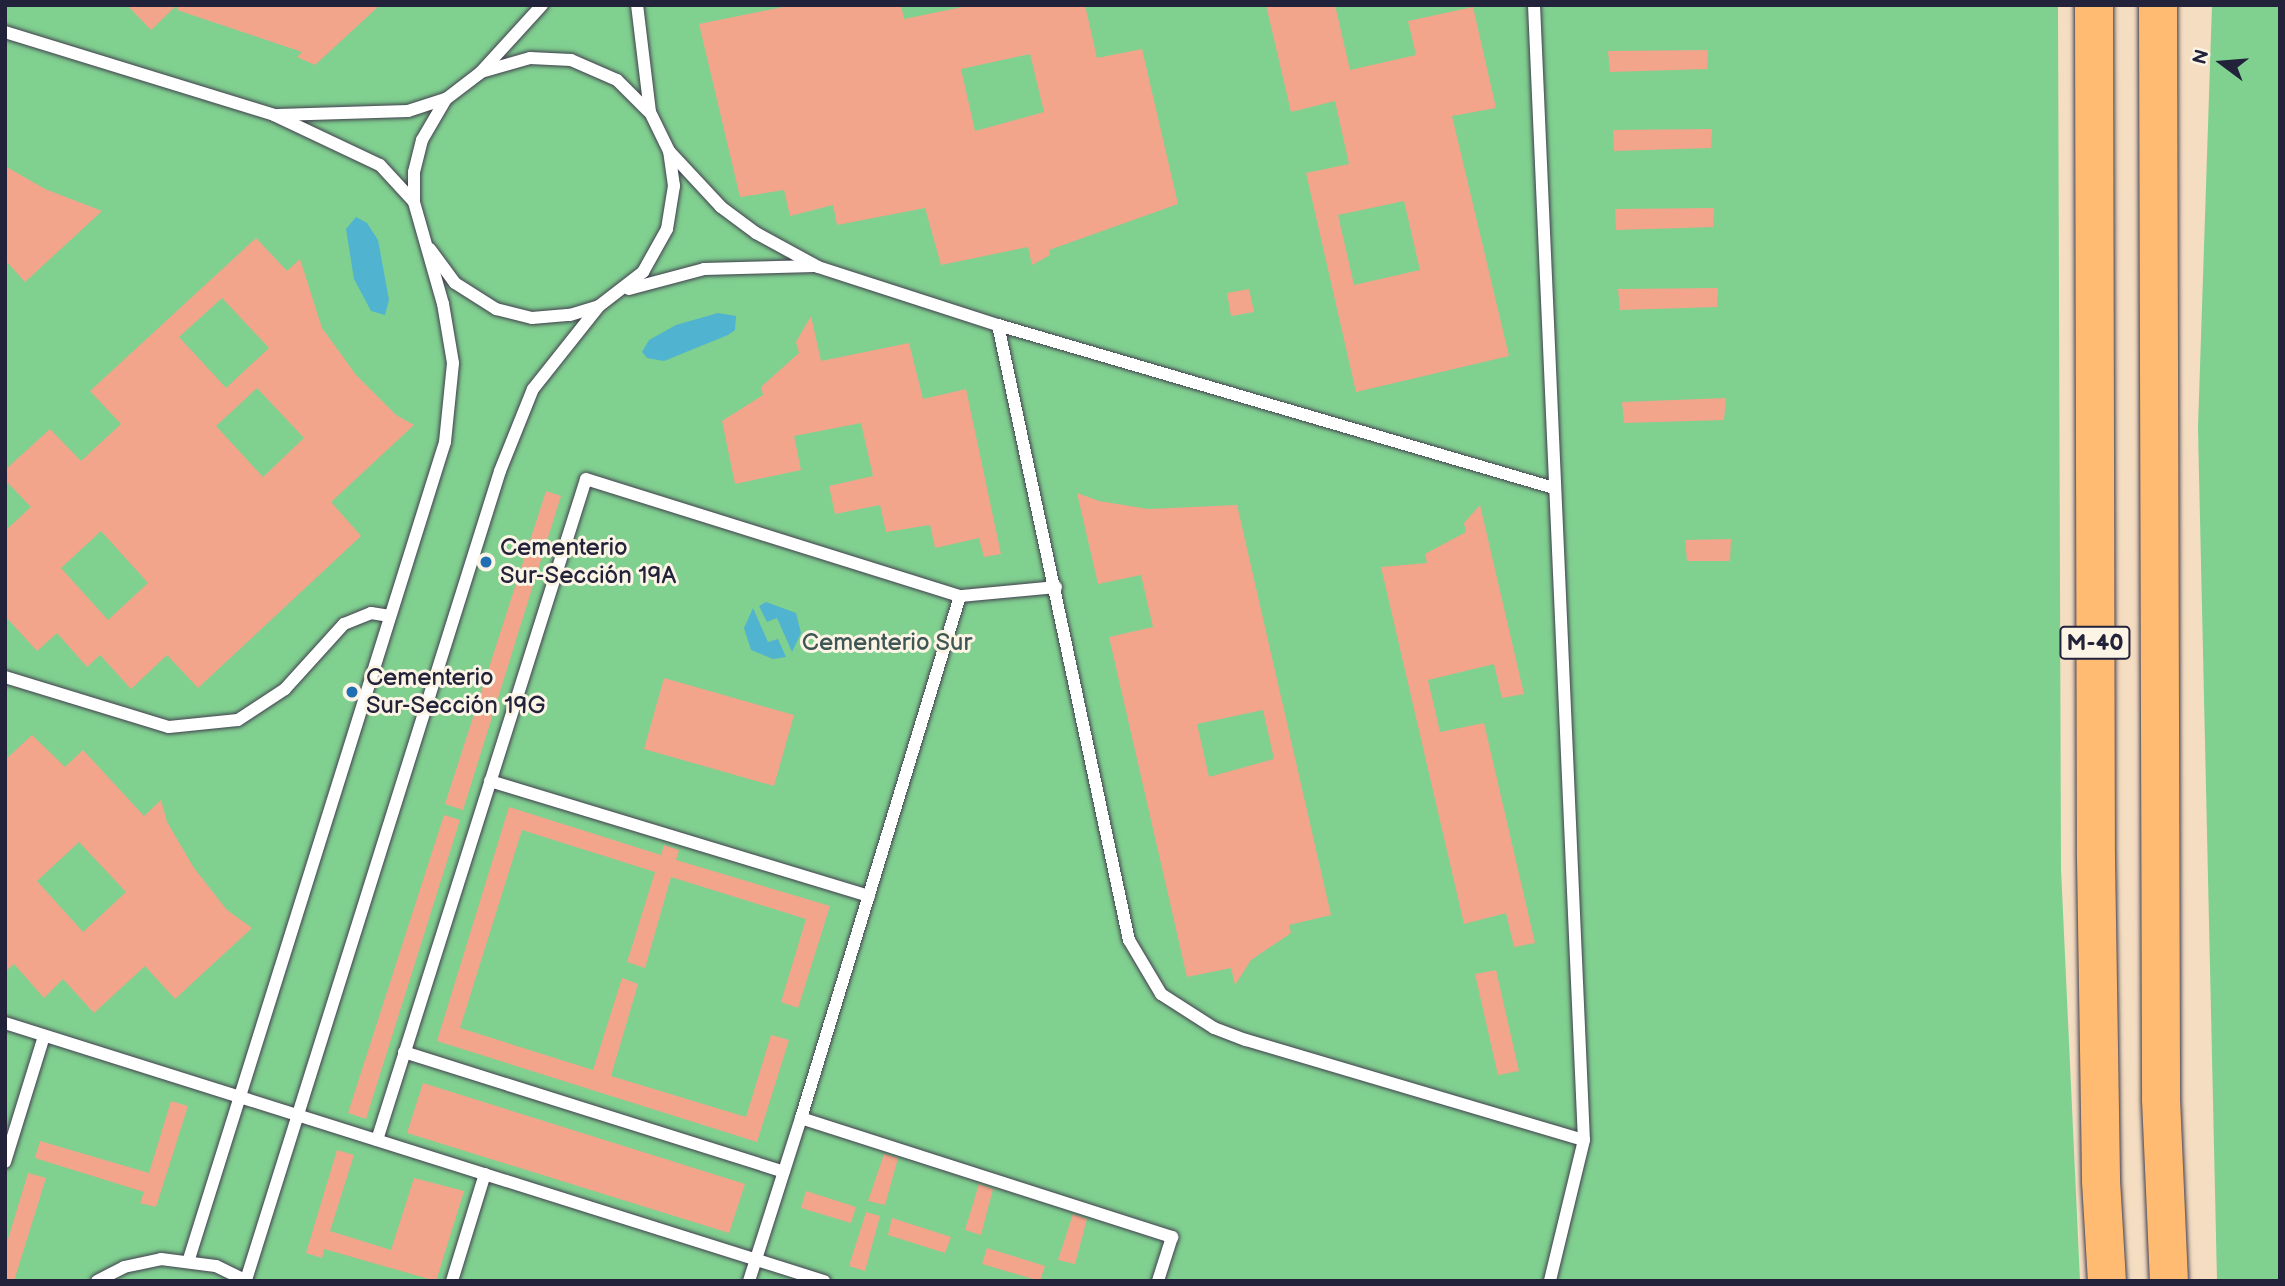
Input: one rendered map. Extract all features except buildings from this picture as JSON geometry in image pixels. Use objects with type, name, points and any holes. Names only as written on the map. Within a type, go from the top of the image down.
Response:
[{"type":"highway","name":"M-40","points":[[2094,5],[2096,859],[2101,1181],[2107,1281]]},
{"type":"highway","name":"M-40","points":[[2158,5],[2161,1085],[2169,1281]]},
{"type":"lane","points":[[274,115],[408,111],[446,99],[480,73],[542,5]]},
{"type":"lane","points":[[424,240],[455,283],[496,309],[532,318],[570,315],[599,306],[625,290],[643,272],[667,229],[674,186],[668,151],[650,112],[637,5]]},
{"type":"lane","points":[[1534,5],[1584,1140],[1550,1281]]},
{"type":"lane","points":[[5,32],[274,115],[380,165],[414,202]]},
{"type":"lane","points":[[480,73],[530,58],[571,60],[617,80],[650,112]]},
{"type":"lane","points":[[189,1259],[445,442],[453,363],[414,202],[415,172],[422,141],[446,99]]},
{"type":"lane","points":[[668,151],[721,207],[756,233],[818,267],[998,325],[1554,488]]},
{"type":"lane","points":[[625,290],[704,269],[818,267]]},
{"type":"lane","points":[[97,1281],[124,1267],[161,1259],[189,1259],[246,1280],[500,471],[533,389],[599,306]]},
{"type":"lane","points":[[998,325],[1056,587],[1129,940],[1161,994],[1214,1028],[1235,1036],[1584,1140]]},
{"type":"lane","points":[[377,1140],[586,479],[960,596],[1056,587]]},
{"type":"lane","points":[[749,1281],[960,596]]},
{"type":"lane","points":[[5,677],[169,727],[239,720],[285,689],[344,624],[371,613],[390,616]]},
{"type":"lane","points":[[490,780],[869,896]]},
{"type":"lane","points":[[5,1024],[824,1281]]},
{"type":"lane","points":[[5,1162],[44,1036]]},
{"type":"lane","points":[[404,1052],[784,1172]]},
{"type":"lane","points":[[801,1118],[1172,1237],[1158,1281]]},
{"type":"lane","points":[[452,1281],[485,1174]]},
{"type":"green space","name":"Cementerio Sur","points":[[5,5],[2058,5],[2061,869],[2080,1281],[5,1281]]},
{"type":"green space","points":[[2212,5],[2280,5],[2280,1281],[2217,1281],[2198,428]]},
{"type":"water","points":[[356,217],[367,223],[378,240],[389,300],[385,315],[371,311],[354,279],[346,229]]},
{"type":"water","points":[[718,313],[736,316],[735,330],[728,335],[664,361],[647,358],[642,352],[649,340],[676,325]]},
{"type":"water","points":[[766,602],[796,613],[801,633],[792,652],[777,618],[767,622],[759,606]]},
{"type":"water","points":[[753,608],[768,642],[778,639],[786,657],[773,659],[751,650],[744,628]]},
{"type":"place","name":"Cementerio Sur-Sección 19A","points":[[486,562]]},
{"type":"place","name":"Cementerio Sur-Sección 19G","points":[[352,692]]}]
